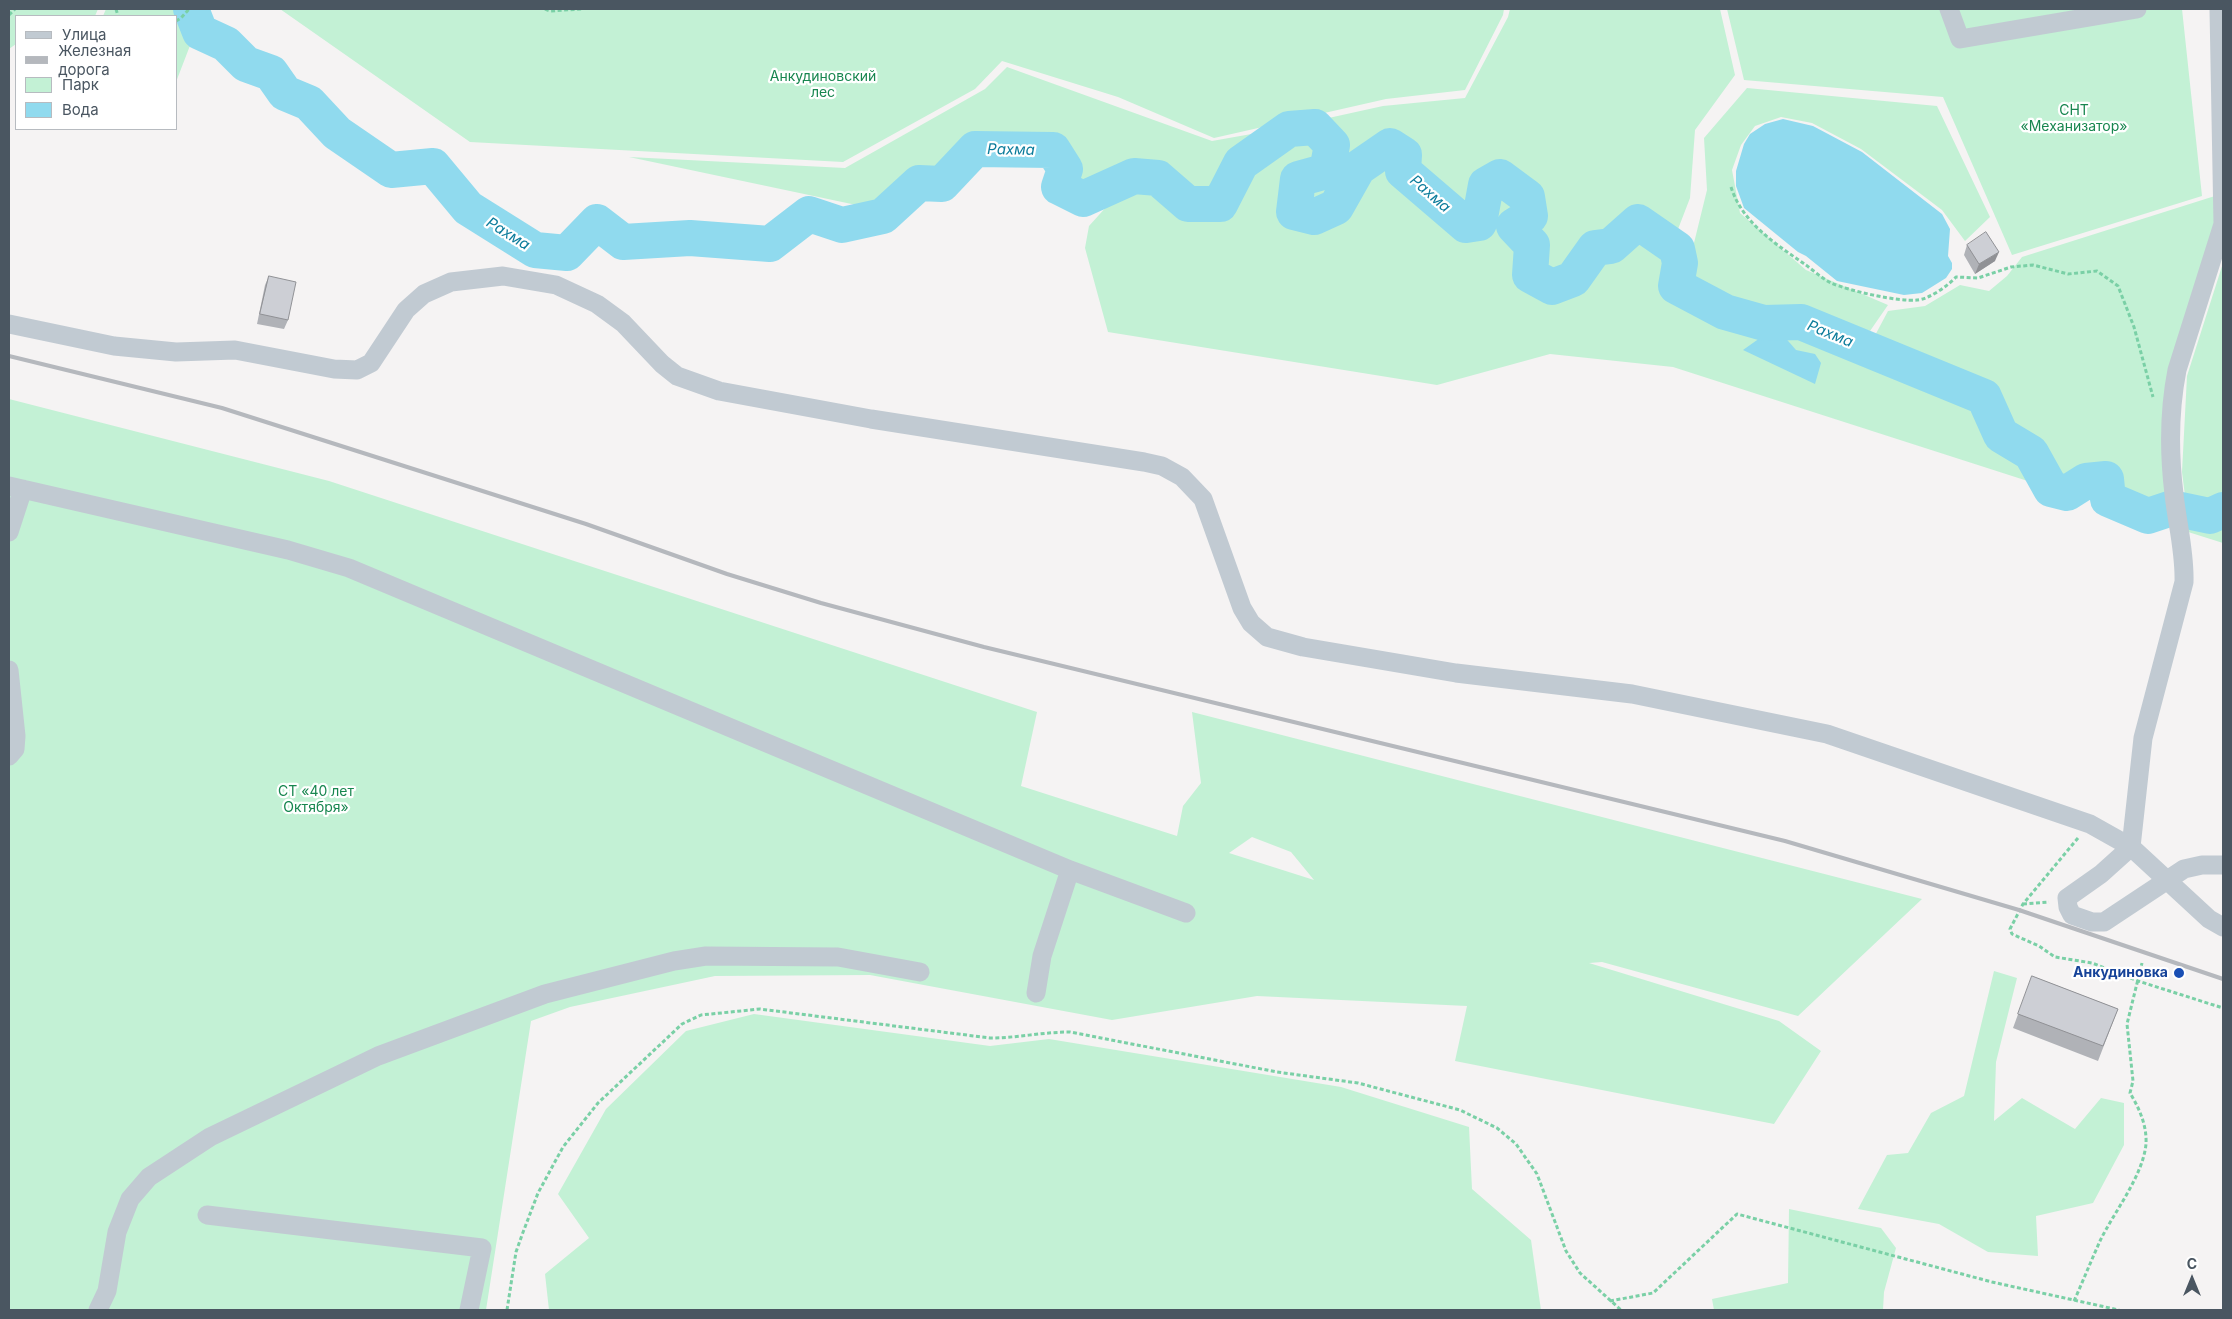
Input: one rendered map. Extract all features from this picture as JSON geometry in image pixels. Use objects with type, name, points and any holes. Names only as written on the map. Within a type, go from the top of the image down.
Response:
[{"type":"street","points":[[1949,9],[1960,39],[2137,9]]},
{"type":"street","points":[[2219,9],[2223,224],[2177,370],[2172,394],[2171,460],[2173,493],[2185,563],[2184,582],[2143,738],[2131,847],[2101,874],[2067,898],[2068,907],[2072,915],[2092,922],[2104,922],[2184,869],[2202,865],[2223,865]]},
{"type":"street","points":[[9,324],[114,346],[176,352],[235,350],[334,369],[357,370],[371,363],[406,310],[424,294],[451,282],[502,276],[556,285],[597,304],[623,322],[662,364],[678,376],[719,391],[872,419],[1162,466],[1182,477],[1202,499],[1242,608],[1250,623],[1267,637],[1303,647],[1456,673],[1632,694],[1827,734],[2090,824],[2131,847],[2209,919],[2223,927]]},
{"type":"street","points":[[9,532],[16,488],[288,550],[349,568],[1070,870],[1186,913]]},
{"type":"street","points":[[9,670],[16,736],[15,749],[9,756]]},
{"type":"street","points":[[1036,993],[1042,956],[1070,870]]},
{"type":"street","points":[[98,1310],[107,1291],[121,1224],[130,1199],[149,1177],[210,1137],[378,1056],[545,994],[674,961],[706,956],[838,957],[920,972]]},
{"type":"street","points":[[207,1215],[482,1248],[469,1310]]},
{"type":"path","points":[[9,9],[14,9]]},
{"type":"path","points":[[9,15],[14,9]]},
{"type":"path","points":[[545,9],[550,11],[582,9]]},
{"type":"path","points":[[178,19],[188,10]]},
{"type":"path","points":[[1731,187],[1736,203],[1756,227],[1783,249],[1830,282],[1870,295],[1919,301],[1948,285],[1956,277],[1978,278],[2011,267],[2033,265],[2068,274],[2096,271],[2118,286],[2134,328],[2156,406]]},
{"type":"path","points":[[2023,904],[2067,898]]},
{"type":"path","points":[[2074,1302],[2100,1241],[2142,1164],[2146,1143],[2144,1124],[2139,1108],[2130,1093],[2133,1080],[2127,1024],[2142,963]]},
{"type":"path","points":[[507,1310],[516,1252],[538,1193],[562,1147],[598,1103],[682,1024],[702,1015],[729,1010],[760,1009],[990,1038],[1008,1038],[1049,1032],[1070,1032],[1277,1072],[1358,1082],[1460,1110],[1497,1128],[1516,1144],[1536,1174],[1566,1251],[1580,1273],[1621,1310]]},
{"type":"path","points":[[1610,1302],[1653,1293],[1737,1214],[2074,1302],[2119,1310]]},
{"type":"green space","points":[[9,9],[98,9],[95,15],[15,15],[15,45],[9,49]]},
{"type":"green space","points":[[106,9],[184,9],[191,43],[178,77],[178,15],[103,15]]},
{"type":"green space","name":"Анкудиновский лес","points":[[280,9],[1504,9],[1503,15],[1465,90],[1386,99],[1214,138],[1118,97],[1002,61],[975,89],[843,162],[470,142]]},
{"type":"green space","points":[[1510,9],[1720,9],[1735,75],[1695,130],[1690,198],[1675,237],[1635,217],[1607,237],[1588,245],[1560,276],[1540,267],[1539,244],[1527,232],[1541,217],[1534,196],[1502,168],[1485,175],[1467,214],[1412,168],[1412,153],[1394,138],[1361,154],[1331,194],[1313,201],[1308,188],[1338,172],[1341,139],[1324,119],[1383,106],[1465,98],[1508,17]]},
{"type":"green space","name":"СНТ «Механизатор»","points":[[1727,9],[2182,9],[2202,196],[2012,255],[1943,97],[1744,80]]},
{"type":"green space","points":[[1007,67],[1212,141],[1274,130],[1228,165],[1212,196],[1190,196],[1159,170],[1128,168],[1085,189],[1067,184],[1071,167],[1058,143],[971,142],[939,176],[915,177],[880,210],[629,157],[845,168],[985,89]]},
{"type":"green space","points":[[1747,88],[1937,106],[1990,217],[1965,241],[1942,210],[1861,149],[1812,123],[1781,117],[1755,126],[1741,145],[1732,170],[1740,213],[1806,270],[1888,305],[1870,331],[1777,310],[1734,304],[1690,280],[1693,247],[1707,190],[1704,138]]},
{"type":"green space","points":[[1298,138],[1318,149],[1314,165],[1289,174],[1287,218],[1316,225],[1340,216],[1367,172],[1391,162],[1393,173],[1462,231],[1485,228],[1500,190],[1518,213],[1506,228],[1521,249],[1524,277],[1544,291],[1566,293],[1600,254],[1617,252],[1640,232],[1670,257],[1669,291],[1759,327],[1800,332],[1978,404],[1992,437],[2026,457],[2037,484],[1673,367],[1550,354],[1437,385],[1108,332],[1085,248],[1089,226],[1126,185],[1155,187],[1186,215],[1227,213],[1251,165]]},
{"type":"green space","points":[[2218,195],[2219,225],[2169,389],[2170,501],[2147,508],[2116,494],[2110,476],[2086,474],[2066,484],[2053,478],[2034,448],[2003,430],[1987,392],[1871,343],[1888,311],[1925,306],[1960,285],[1989,291],[2007,276],[2022,257]]},
{"type":"green space","points":[[2223,263],[2223,503],[2210,508],[2186,504],[2182,472],[2187,376]]},
{"type":"green space","name":"СТ «40 лет Октября»","points":[[9,399],[329,481],[1037,712],[1021,786],[1177,836],[1183,806],[1201,783],[1192,712],[1922,899],[1798,1016],[1602,962],[1589,963],[1779,1021],[1821,1051],[1774,1124],[1455,1061],[1467,1006],[1257,996],[1112,1020],[870,975],[715,976],[570,1007],[531,1021],[486,1310],[9,1310]],"holes":[[[1252,837],[1291,852],[1314,880],[1229,853]]]},
{"type":"green space","points":[[2223,516],[2223,543],[2185,531],[2182,518],[2208,521]]},
{"type":"green space","points":[[1994,971],[2017,978],[1996,1062],[1994,1121],[2022,1098],[2075,1129],[2101,1098],[2124,1103],[2124,1145],[2093,1203],[2036,1216],[2038,1256],[1988,1252],[1939,1224],[1858,1209],[1887,1155],[1908,1153],[1931,1113],[1964,1096]]},
{"type":"green space","points":[[754,1014],[990,1046],[1049,1039],[1341,1087],[1469,1127],[1472,1189],[1531,1240],[1541,1310],[549,1310],[545,1274],[589,1238],[558,1194],[606,1109],[686,1031]]},
{"type":"green space","points":[[1789,1209],[1881,1228],[1896,1248],[1884,1292],[1883,1310],[1714,1310],[1712,1299],[1788,1283]]},
{"type":"water","points":[[1783,119],[1813,126],[1862,152],[1942,214],[1950,229],[1948,256],[1952,263],[1952,269],[1946,278],[1922,293],[1904,295],[1837,281],[1744,208],[1736,186],[1736,171],[1744,144],[1750,134],[1765,124]]},
{"type":"water","points":[[1767,333],[1782,334],[1796,350],[1815,354],[1821,363],[1815,384],[1743,350]]},
{"type":"building","points":[[1986,232],[1999,252],[1979,264],[1967,245]]},
{"type":"building","points":[[269,276],[296,282],[288,320],[260,314]]},
{"type":"building","points":[[2032,976],[2118,1009],[2103,1046],[2018,1014]]},
{"type":"waterway","name":"Рахма","points":[[191,9],[200,32],[226,44],[246,64],[271,73],[285,93],[309,103],[337,133],[391,170],[433,166],[468,208],[535,250],[567,253],[597,222],[623,242],[690,238],[770,244],[809,214],[842,225],[883,216],[919,183],[942,184],[975,149],[1053,150],[1065,169],[1059,187],[1083,199],[1134,176],[1158,178],[1188,204],[1220,204],[1241,163],[1289,129],[1315,127],[1332,145],[1327,171],[1298,179],[1294,212],[1314,217],[1336,207],[1358,168],[1390,146],[1404,155],[1403,171],[1466,225],[1479,223],[1486,185],[1500,177],[1527,197],[1530,216],[1514,226],[1532,245],[1530,275],[1552,287],[1573,279],[1595,248],[1611,246],[1638,222],[1677,249],[1680,263],[1676,286],[1725,312],[1764,323],[1801,322],[1984,397],[2001,435],[2031,453],[2051,489],[2067,493],[2086,481],[2106,479],[2108,499],[2148,516],[2172,508],[2210,516],[2223,510]]},
{"type":"railway","points":[[9,356],[222,408],[586,524],[727,574],[821,603],[984,647],[1785,841],[2019,910],[2223,979]]},
{"type":"place","name":"Анкудиновка","points":[[2179,973]]}]
